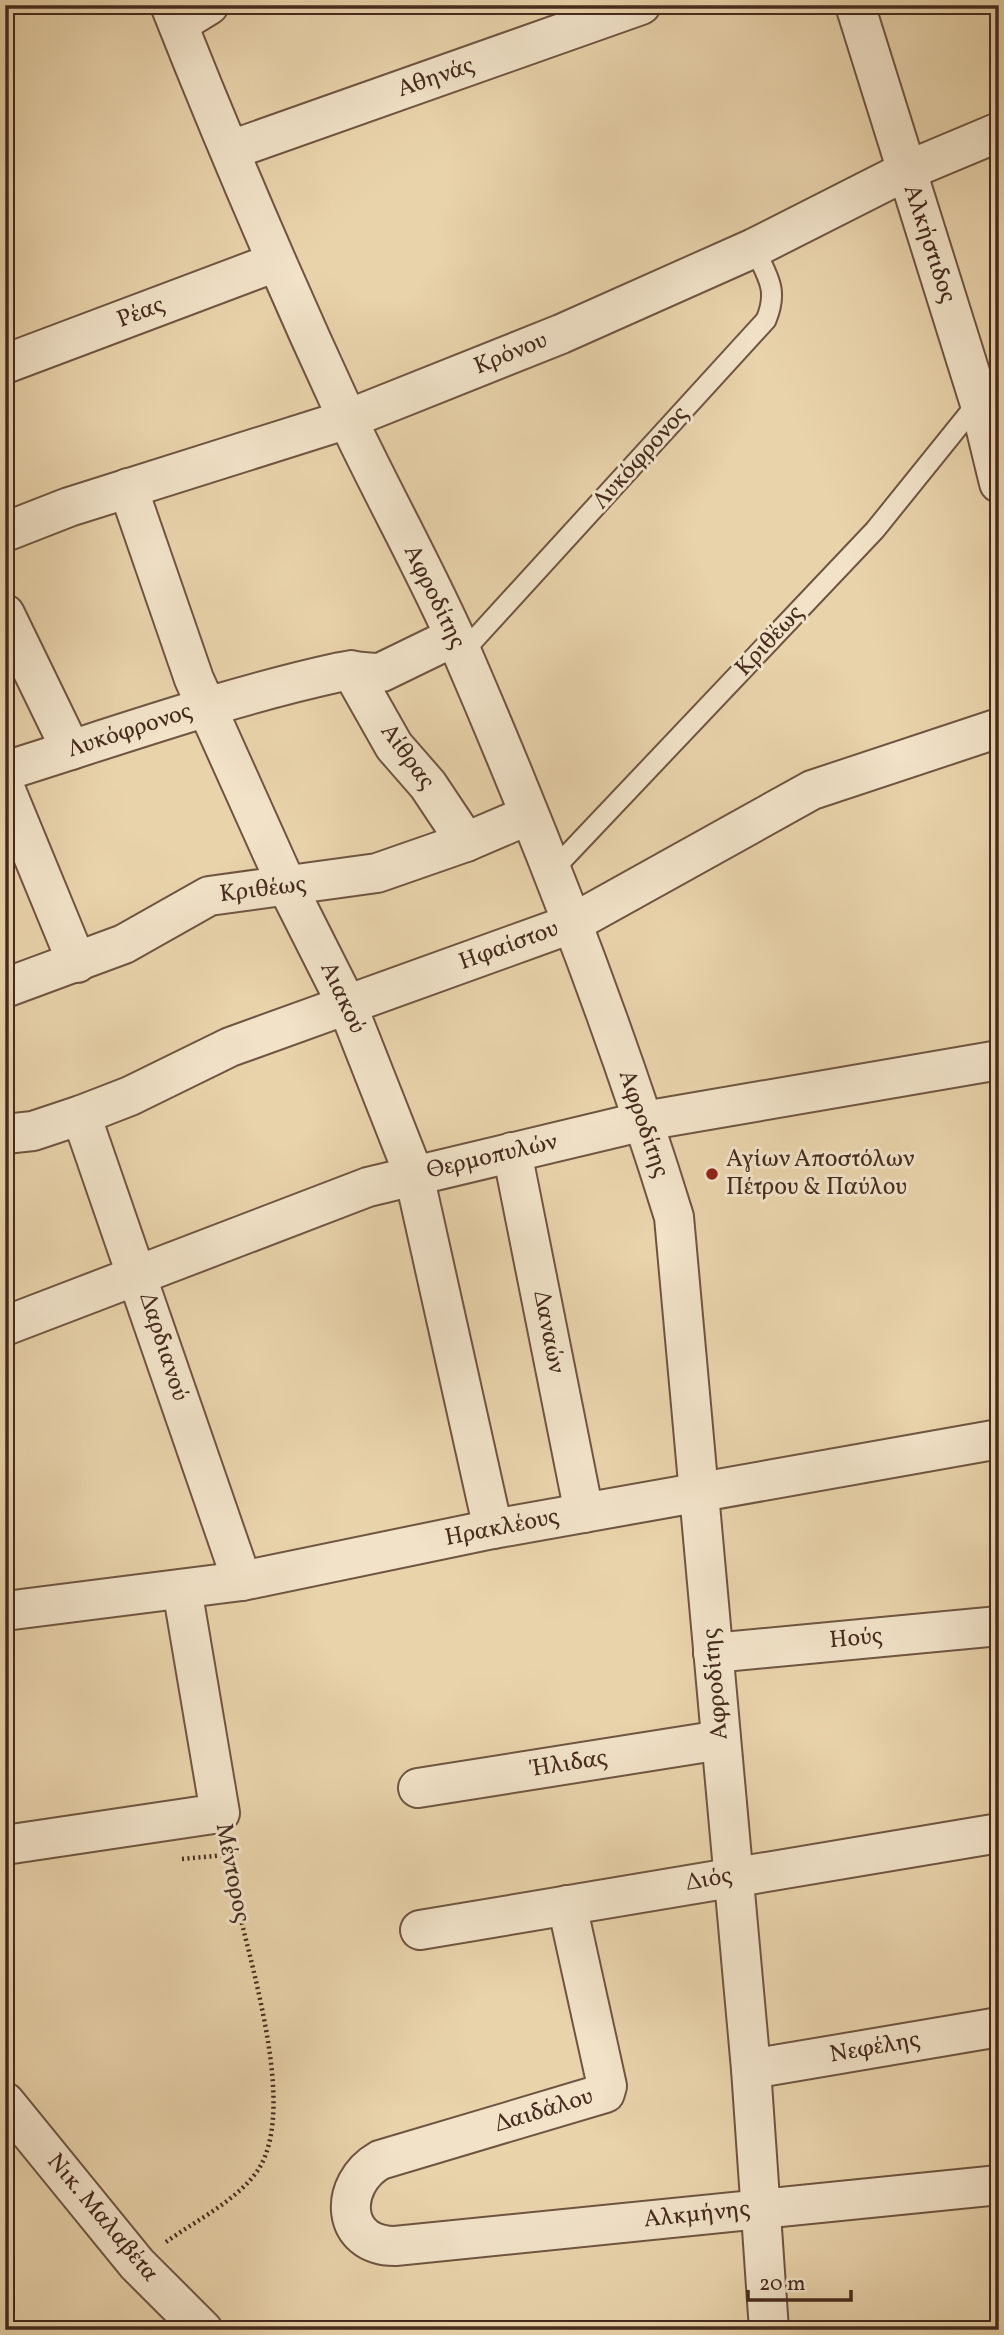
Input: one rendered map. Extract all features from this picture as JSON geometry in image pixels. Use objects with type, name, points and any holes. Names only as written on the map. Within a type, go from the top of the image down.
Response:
[{"type":"street","name":"Αθηνάς","points":[[231,150],[556,19],[642,5]]},
{"type":"street","name":"Αλκήστιδος","points":[[855,5],[979,401],[999,483]]},
{"type":"street","name":"Αφροδίτης","points":[[186,11],[231,150],[276,262],[348,419],[458,645],[529,815],[644,1121],[674,1217],[751,2069],[769,2330]]},
{"type":"street","name":"Κρόνου","points":[[5,532],[128,488],[348,419],[561,334],[754,248],[906,172],[999,132]]},
{"type":"street","name":"Ρέας","points":[[5,364],[276,262]]},
{"type":"street","name":"Αιακού","points":[[128,488],[206,706],[288,887],[347,1005],[414,1175],[493,1529]]},
{"type":"street","points":[[5,614],[71,750]]},
{"type":"street","name":"Λυκόφρoνος","points":[[5,771],[206,706],[351,670],[371,674],[382,672],[458,645]]},
{"type":"street","name":"Αίθρας","points":[[351,670],[394,746],[428,785],[466,842]]},
{"type":"street","name":"Ηφαίστου","points":[[5,1134],[33,1131],[81,1115],[130,1096],[230,1047],[570,924],[812,790],[999,728]]},
{"type":"street","points":[[5,788],[77,963]]},
{"type":"street","name":"Κριθέως","points":[[5,988],[77,963],[137,938],[209,896],[377,873],[466,842],[529,815]]},
{"type":"street","name":"Θερμοπυλών","points":[[5,1326],[353,1191],[644,1121],[999,1060]]},
{"type":"street","name":"Δαρδιανού","points":[[81,1115],[139,1276],[242,1581]]},
{"type":"street","name":"Δαναών","points":[[512,1152],[583,1513]]},
{"type":"street","name":"Ηρακλέους","points":[[5,1611],[242,1581],[493,1529],[999,1439]]},
{"type":"street","name":"Μέντορος","points":[[182,1589],[220,1813]]},
{"type":"street","name":"Ηούς","points":[[713,1653],[999,1626]]},
{"type":"street","name":"Ήλιδας","points":[[418,1788],[721,1740]]},
{"type":"street","points":[[5,1845],[220,1813]]},
{"type":"street","name":"Διός","points":[[420,1930],[999,1833]]},
{"type":"street","name":"Δαιδάλου","points":[[395,2246],[370,2241],[355,2225],[350,2211],[351,2195],[359,2176],[380,2160],[605,2093],[607,2085],[567,1905]]},
{"type":"street","name":"Νεφέλης","points":[[751,2069],[999,2026]]},
{"type":"street","name":"Νικ. Μαλαβέτα","points":[[5,2102],[137,2263],[203,2330]]},
{"type":"street","name":"Αλκμήνης","points":[[395,2246],[999,2185]]},
{"type":"lane","name":"Λυκόφρoνος","points":[[458,645],[766,320],[773,303],[773,289],[754,248]]},
{"type":"lane","name":"Κριθέως","points":[[551,872],[875,530],[979,401]]},
{"type":"path","name":"Μέντορος","points":[[137,2263],[243,2188],[267,2155],[275,2123],[275,2080],[220,1813]]},
{"type":"place","name":"Αγίων Αποστόλων Πέτρου & Παύλου","points":[[712,1174]]}]
